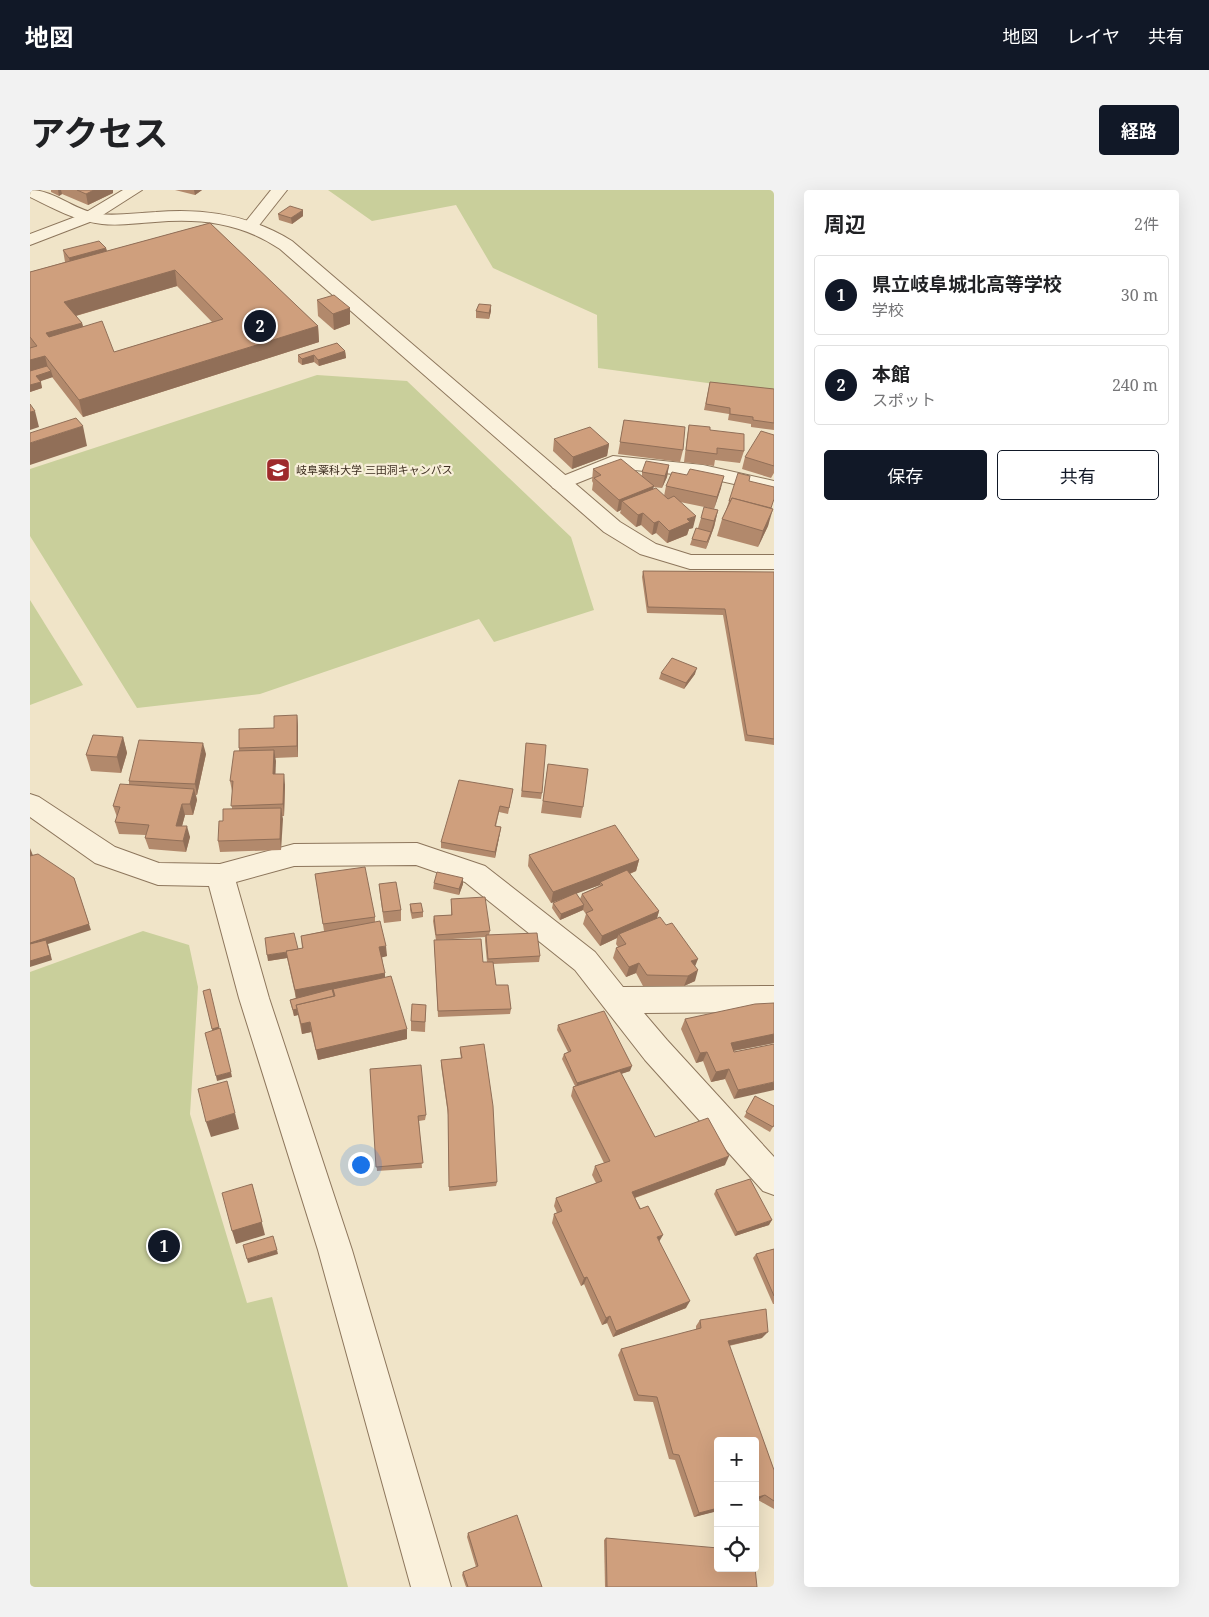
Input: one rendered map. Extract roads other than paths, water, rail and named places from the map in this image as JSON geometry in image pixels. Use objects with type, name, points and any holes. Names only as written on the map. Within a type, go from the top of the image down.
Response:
[{"type":"street","points":[[30,240],[89,217],[134,190]]},
{"type":"street","points":[[251,225],[279,190]]},
{"type":"street","points":[[30,191],[89,217],[124,220],[193,215],[216,217],[251,225],[286,245],[560,484],[612,526],[648,549],[690,562],[774,562]]},
{"type":"street","points":[[560,484],[613,462],[703,471],[774,487]]},
{"type":"street","points":[[30,804],[105,855],[158,874],[220,875],[294,855],[417,854],[475,874],[516,909],[585,961],[656,1050],[774,1180]]},
{"type":"street","points":[[220,875],[254,998],[335,1250],[431,1587]]},
{"type":"street","points":[[618,1000],[774,999]]},
{"type":"place","name":"本館","points":[[260,326]]},
{"type":"place","name":"岐阜薬科大学 三田洞キャンパス","points":[[278,470]]},
{"type":"place","name":"県立岐阜城北高等学校","points":[[164,1246]]}]
